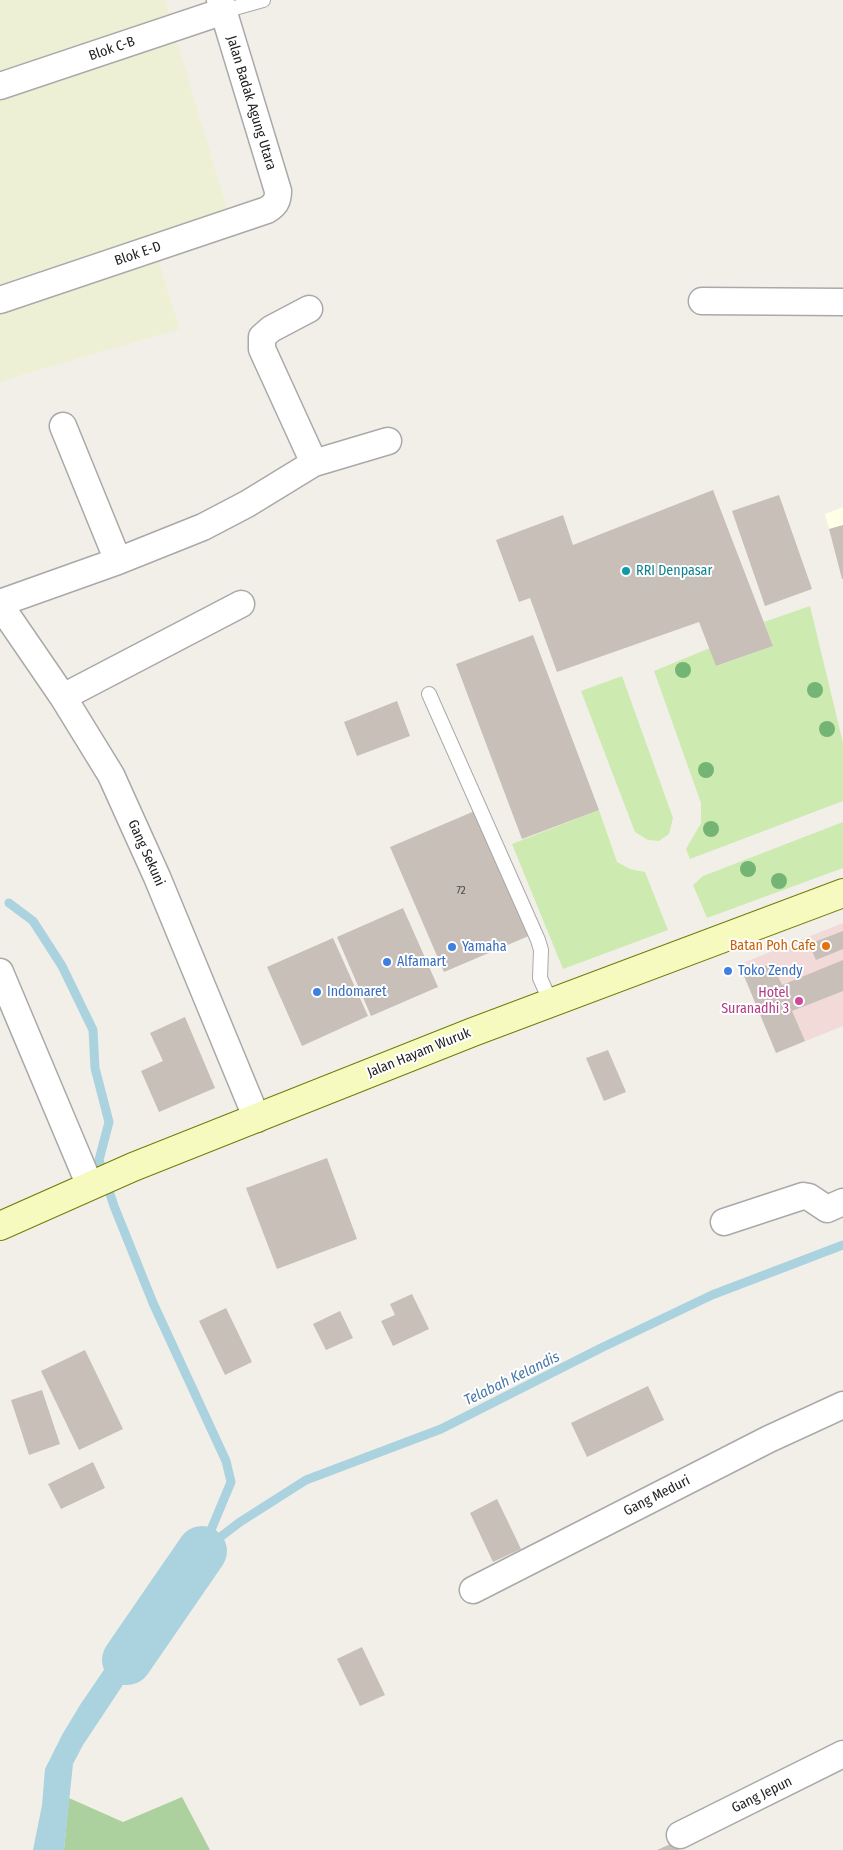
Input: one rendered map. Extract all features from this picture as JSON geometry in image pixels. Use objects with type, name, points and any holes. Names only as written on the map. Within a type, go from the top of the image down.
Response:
[{"type":"main road","name":"Jalan Hayam Wuruk","points":[[0,1226],[133,1167],[473,1032],[843,894]]},
{"type":"street","name":"Blok C-B","points":[[0,86],[222,6]]},
{"type":"street","name":"Jalan Badak Agung Utara","points":[[222,6],[278,191],[278,198],[274,205]]},
{"type":"street","name":"Blok E-D","points":[[0,300],[267,210],[274,205]]},
{"type":"street","points":[[702,301],[843,302]]},
{"type":"street","points":[[310,309],[271,329],[262,336],[262,349],[314,464]]},
{"type":"street","points":[[63,426],[118,561]]},
{"type":"street","points":[[0,604],[203,528],[314,464],[388,441]]},
{"type":"street","name":"Gang Sekuni","points":[[0,604],[63,697],[112,775],[157,877],[257,1118]]},
{"type":"street","points":[[63,697],[241,604]]},
{"type":"street","points":[[0,972],[94,1183]]},
{"type":"street","points":[[724,1222],[804,1196],[827,1209],[843,1202]]},
{"type":"street","name":"Gang Meduri","points":[[473,1590],[769,1439],[843,1405]]},
{"type":"street","name":"Gang Jepun","points":[[680,1835],[843,1754]]},
{"type":"lane","points":[[222,6],[263,0]]},
{"type":"lane","points":[[429,694],[538,940],[541,950],[540,978],[551,1003]]},
{"type":"shaded area","points":[[0,0],[165,0],[235,236],[159,262],[180,329],[21,375],[0,383]]},
{"type":"shaded area","points":[[843,507],[843,581],[825,514]]},
{"type":"shaded area","name":"Hotel Suranadhi 3","points":[[843,923],[843,1026],[776,1053],[740,964]]},
{"type":"green space","points":[[810,606],[843,743],[843,801],[690,859],[686,849],[701,823],[701,803],[654,671],[710,648],[717,666],[773,646],[764,622]]},
{"type":"green space","points":[[622,676],[673,818],[669,834],[659,841],[648,840],[635,832],[581,691]]},
{"type":"green space","points":[[599,810],[617,862],[630,869],[645,872],[668,930],[563,969],[512,844]]},
{"type":"green space","points":[[843,822],[843,868],[707,918],[693,885],[703,876]]},
{"type":"green space","points":[[182,1797],[210,1850],[64,1850],[69,1798],[123,1822]]},
{"type":"water","points":[[154,1596],[174,1608],[83,1745],[73,1764],[64,1850],[33,1850],[42,1805],[45,1769],[80,1705]]},
{"type":"building","name":"RRI Denpasar","points":[[713,490],[773,646],[716,666],[699,622],[557,672],[530,598],[519,602],[496,540],[563,515],[573,545]]},
{"type":"building","name":"RRI Denpasar","points":[[779,495],[812,589],[765,606],[732,511]]},
{"type":"building","points":[[843,525],[843,579],[842,579],[829,529]]},
{"type":"building","points":[[533,635],[599,810],[522,839],[456,664]]},
{"type":"building","points":[[397,701],[410,736],[357,756],[344,722]]},
{"type":"building","points":[[477,810],[531,935],[444,972],[390,847]]},
{"type":"building","name":"Alfamart","points":[[403,908],[438,987],[371,1016],[337,937]]},
{"type":"building","name":"Batan Poh Cafe","points":[[843,931],[843,949],[816,960],[809,944]]},
{"type":"building","name":"Indomaret","points":[[333,938],[368,1016],[302,1046],[267,967]]},
{"type":"building","points":[[843,960],[843,991],[792,1011],[805,1041],[776,1053],[744,976],[772,963],[782,985]]},
{"type":"building","points":[[185,1017],[215,1088],[159,1112],[141,1071],[163,1061],[150,1033]]},
{"type":"building","points":[[608,1050],[626,1092],[604,1101],[586,1058]]},
{"type":"building","points":[[327,1158],[357,1239],[277,1269],[246,1188]]},
{"type":"building","points":[[412,1294],[429,1329],[393,1346],[381,1321],[395,1315],[390,1304]]},
{"type":"building","points":[[226,1308],[252,1362],[225,1375],[199,1321]]},
{"type":"building","points":[[340,1311],[353,1338],[326,1350],[313,1324]]},
{"type":"building","points":[[85,1350],[123,1429],[79,1450],[41,1371]]},
{"type":"building","points":[[648,1386],[664,1420],[587,1457],[571,1423]]},
{"type":"building","points":[[42,1390],[60,1444],[29,1455],[11,1400]]},
{"type":"building","points":[[93,1462],[105,1488],[61,1509],[48,1484]]},
{"type":"building","points":[[497,1499],[521,1549],[493,1562],[470,1513]]},
{"type":"building","points":[[362,1647],[385,1695],[360,1706],[337,1659]]},
{"type":"building","points":[[675,1842],[679,1850],[657,1850]]},
{"type":"waterway","points":[[9,903],[33,921],[62,966],[93,1030],[95,1068],[109,1122],[99,1160],[114,1206],[153,1303],[226,1461],[231,1482],[203,1549]]},
{"type":"waterway","name":"Telabah Kelandis","points":[[202,1551],[240,1522],[306,1480],[441,1429],[601,1348],[712,1295],[843,1245]]},
{"type":"waterway","points":[[127,1660],[202,1551]]},
{"type":"place","name":"RRI Denpasar","points":[[626,571]]},
{"type":"place","name":"Batan Poh Cafe","points":[[826,946]]},
{"type":"place","name":"Yamaha","points":[[452,947]]},
{"type":"place","name":"Alfamart","points":[[387,962]]},
{"type":"place","name":"Toko Zendy","points":[[728,971]]},
{"type":"place","name":"Indomaret","points":[[317,992]]},
{"type":"place","name":"Hotel Suranadhi 3","points":[[799,1001]]}]
